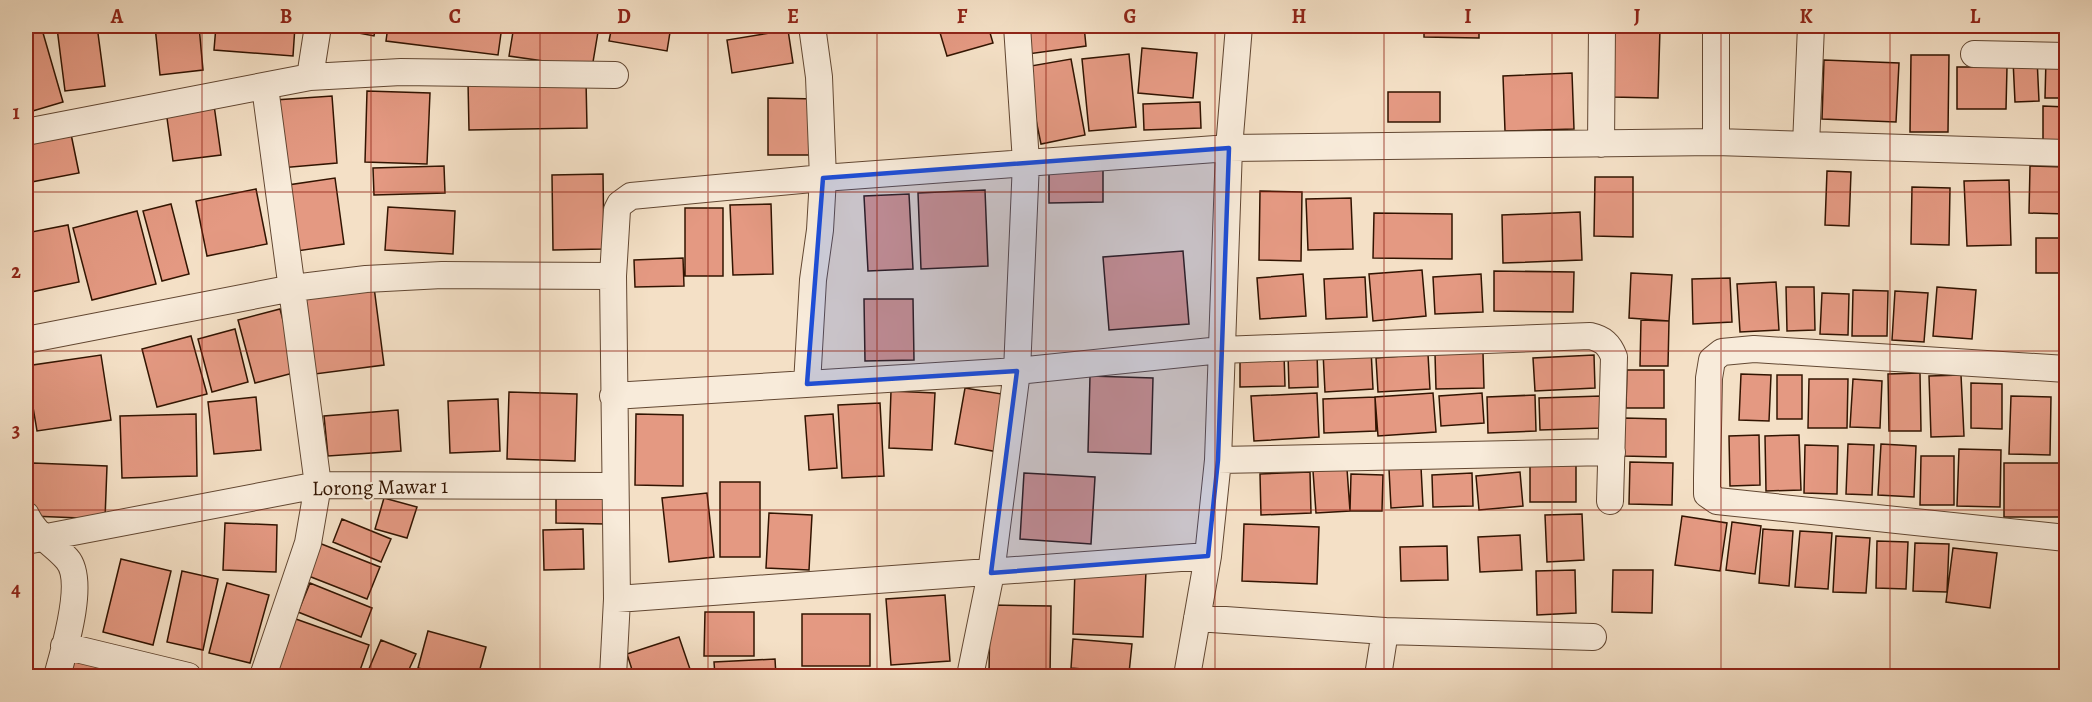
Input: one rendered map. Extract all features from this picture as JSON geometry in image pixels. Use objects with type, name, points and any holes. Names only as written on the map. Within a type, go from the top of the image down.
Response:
[{"type":"street","points":[[310,77],[318,26]]},
{"type":"street","points":[[807,384],[813,280],[820,230],[823,178],[819,77],[812,26]]},
{"type":"street","points":[[970,676],[991,573],[1017,371],[1026,162],[1017,26]]},
{"type":"street","points":[[1187,676],[1208,556],[1218,460],[1229,148],[1239,26]]},
{"type":"street","points":[[1601,144],[1602,26]]},
{"type":"street","points":[[1716,26],[1716,142]]},
{"type":"street","points":[[1806,145],[1811,26]]},
{"type":"street","points":[[1974,54],[2067,56]]},
{"type":"street","points":[[26,132],[310,77],[401,72],[615,75]]},
{"type":"street","points":[[263,676],[308,543],[318,485],[265,87]]},
{"type":"street","points":[[613,676],[617,599],[613,276],[617,210],[620,204],[631,196],[823,178],[1229,148],[1716,142],[2067,153]]},
{"type":"street","points":[[26,340],[293,288],[366,279],[442,275],[613,276]]},
{"type":"street","points":[[613,396],[1017,371],[1221,350],[1573,336],[1601,339],[1610,347],[1614,357],[1610,501]]},
{"type":"street","points":[[2067,369],[1754,350],[1722,352],[1713,360],[1709,378],[1707,478],[1707,494],[1717,501],[2067,538]]},
{"type":"street","points":[[1218,460],[1612,452]]},
{"type":"street","name":"Lorong Mawar 1","points":[[34,540],[318,485],[615,486]]},
{"type":"street","points":[[26,515],[34,540],[69,561],[73,570],[74,598],[57,676]]},
{"type":"street","points":[[617,599],[1208,556]]},
{"type":"street","points":[[1197,618],[1385,631],[1593,637]]},
{"type":"street","points":[[1378,676],[1385,631]]},
{"type":"street","points":[[64,646],[188,676]]},
{"type":"highlighted area","points":[[1229,148],[1218,460],[1208,556],[991,573],[1017,371],[807,384],[823,178]]},
{"type":"building","points":[[41,26],[63,102],[26,113],[26,30]]},
{"type":"building","points":[[97,26],[105,86],[65,91],[57,28]]},
{"type":"building","points":[[155,26],[199,26],[203,70],[160,75]]},
{"type":"building","points":[[216,26],[295,26],[293,56],[214,50]]},
{"type":"building","points":[[321,26],[376,26],[374,36]]},
{"type":"building","points":[[388,26],[502,26],[498,55],[386,41]]},
{"type":"building","points":[[514,26],[599,26],[592,68],[509,56]]},
{"type":"building","points":[[612,26],[671,26],[667,51],[609,41]]},
{"type":"building","points":[[938,26],[988,26],[993,43],[947,56]]},
{"type":"building","points":[[1025,26],[1084,26],[1086,46],[1028,54]]},
{"type":"building","points":[[1281,26],[1344,26],[1344,27],[1282,29]]},
{"type":"building","points":[[1424,26],[1479,26],[1479,38],[1424,37]]},
{"type":"building","points":[[1614,27],[1660,28],[1658,98],[1612,97]]},
{"type":"building","points":[[788,30],[793,63],[732,73],[727,40]]},
{"type":"building","points":[[1142,48],[1197,53],[1193,98],[1138,93]]},
{"type":"building","points":[[1129,54],[1136,127],[1089,131],[1082,59]]},
{"type":"building","points":[[1911,55],[1949,55],[1948,132],[1910,132]]},
{"type":"building","points":[[2037,58],[2039,101],[2015,102],[2013,60]]},
{"type":"building","points":[[1071,59],[1085,135],[1041,144],[1025,67]]},
{"type":"building","points":[[2046,59],[2066,59],[2066,98],[2045,98]]},
{"type":"building","points":[[1824,60],[1899,63],[1896,122],[1822,119]]},
{"type":"building","points":[[1957,67],[2007,67],[2006,109],[1957,109]]},
{"type":"building","points":[[1572,73],[1574,129],[1505,131],[1503,76]]},
{"type":"building","points":[[586,80],[587,128],[469,130],[468,82]]},
{"type":"building","points":[[367,91],[430,93],[427,164],[365,162]]},
{"type":"building","points":[[1388,92],[1440,92],[1440,122],[1388,122]]},
{"type":"building","points":[[332,96],[337,163],[280,168],[275,100]]},
{"type":"building","points":[[768,98],[817,99],[817,155],[768,155]]},
{"type":"building","points":[[1200,102],[1201,128],[1144,130],[1143,104]]},
{"type":"building","points":[[214,105],[221,155],[173,161],[166,111]]},
{"type":"building","points":[[2043,106],[2066,107],[2066,148],[2043,148]]},
{"type":"building","points":[[71,134],[79,173],[26,183],[26,142]]},
{"type":"building","points":[[444,166],[445,193],[374,195],[373,168]]},
{"type":"building","points":[[2030,166],[2066,167],[2066,214],[2029,213]]},
{"type":"building","points":[[1103,169],[1103,202],[1049,203],[1049,171]]},
{"type":"building","points":[[1827,171],[1851,172],[1849,226],[1825,225]]},
{"type":"building","points":[[603,174],[604,249],[553,250],[552,175]]},
{"type":"building","points":[[1595,177],[1633,177],[1633,237],[1594,236]]},
{"type":"building","points":[[335,178],[344,244],[297,251],[288,185]]},
{"type":"building","points":[[2009,180],[2011,245],[1967,246],[1964,181]]},
{"type":"building","points":[[1912,187],[1950,188],[1949,245],[1911,244]]},
{"type":"building","points":[[256,189],[267,244],[207,256],[196,201]]},
{"type":"building","points":[[985,190],[988,266],[921,269],[918,193]]},
{"type":"building","points":[[1260,191],[1302,192],[1301,261],[1259,260]]},
{"type":"building","points":[[909,194],[913,269],[868,271],[864,196]]},
{"type":"building","points":[[1351,198],[1353,249],[1308,250],[1306,199]]},
{"type":"building","points":[[171,204],[189,274],[162,281],[143,211]]},
{"type":"building","points":[[771,204],[773,274],[733,275],[730,205]]},
{"type":"building","points":[[388,207],[455,211],[453,254],[385,250]]},
{"type":"building","points":[[685,208],[723,208],[723,276],[685,276]]},
{"type":"building","points":[[137,211],[156,284],[92,300],[73,228]]},
{"type":"building","points":[[1580,212],[1582,260],[1503,263],[1502,215]]},
{"type":"building","points":[[1374,213],[1452,214],[1452,259],[1373,258]]},
{"type":"building","points":[[68,225],[79,282],[31,292],[26,266],[26,233]]},
{"type":"building","points":[[2036,238],[2066,238],[2066,273],[2036,273]]},
{"type":"building","points":[[1183,251],[1189,324],[1109,330],[1103,257]]},
{"type":"building","points":[[683,258],[684,286],[635,287],[634,260]]},
{"type":"building","points":[[1422,270],[1426,316],[1373,321],[1369,274]]},
{"type":"building","points":[[1494,271],[1574,272],[1573,312],[1494,311]]},
{"type":"building","points":[[1631,273],[1672,275],[1669,321],[1629,318]]},
{"type":"building","points":[[1303,274],[1306,316],[1260,319],[1257,278]]},
{"type":"building","points":[[1481,274],[1483,312],[1435,314],[1433,277]]},
{"type":"building","points":[[1365,277],[1367,317],[1326,319],[1324,279]]},
{"type":"building","points":[[1730,278],[1732,322],[1693,324],[1692,279]]},
{"type":"building","points":[[1776,282],[1779,330],[1740,332],[1737,284]]},
{"type":"building","points":[[374,287],[384,365],[315,374],[305,296]]},
{"type":"building","points":[[1786,287],[1814,287],[1815,330],[1787,331]]},
{"type":"building","points":[[1937,287],[1976,290],[1972,339],[1933,336]]},
{"type":"building","points":[[1853,290],[1888,291],[1887,336],[1852,336]]},
{"type":"building","points":[[1895,291],[1928,293],[1924,342],[1892,340]]},
{"type":"building","points":[[1822,293],[1849,294],[1848,335],[1820,334]]},
{"type":"building","points":[[864,299],[913,299],[914,360],[865,361]]},
{"type":"building","points":[[280,309],[297,372],[255,383],[238,320]]},
{"type":"building","points":[[1641,320],[1669,321],[1668,366],[1640,366]]},
{"type":"building","points":[[235,329],[248,382],[212,392],[198,339]]},
{"type":"building","points":[[191,336],[207,394],[157,407],[142,349]]},
{"type":"building","points":[[1371,349],[1373,389],[1325,392],[1323,352]]},
{"type":"building","points":[[1317,353],[1318,387],[1289,388],[1288,354]]},
{"type":"building","points":[[1483,353],[1484,388],[1436,389],[1435,354]]},
{"type":"building","points":[[1284,354],[1285,386],[1240,387],[1240,356]]},
{"type":"building","points":[[1428,354],[1430,389],[1378,392],[1376,358]]},
{"type":"building","points":[[101,355],[111,420],[37,431],[26,366]]},
{"type":"building","points":[[1594,355],[1595,388],[1535,391],[1533,358]]},
{"type":"building","points":[[1627,370],[1664,370],[1664,408],[1626,408]]},
{"type":"building","points":[[1920,373],[1921,431],[1889,431],[1888,374]]},
{"type":"building","points":[[1741,374],[1771,375],[1769,421],[1739,420]]},
{"type":"building","points":[[1777,375],[1802,375],[1802,419],[1777,419]]},
{"type":"building","points":[[1961,375],[1964,436],[1931,437],[1929,376]]},
{"type":"building","points":[[1090,376],[1153,378],[1151,454],[1088,452]]},
{"type":"building","points":[[1809,379],[1848,379],[1847,428],[1808,428]]},
{"type":"building","points":[[1853,379],[1882,381],[1880,428],[1850,427]]},
{"type":"building","points":[[1971,383],[2002,384],[2002,429],[1971,428]]},
{"type":"building","points":[[965,388],[1008,395],[998,452],[955,444]]},
{"type":"building","points":[[891,391],[935,393],[932,450],[889,448]]},
{"type":"building","points":[[509,392],[577,394],[575,461],[507,459]]},
{"type":"building","points":[[1317,393],[1319,437],[1254,441],[1251,396]]},
{"type":"building","points":[[1433,393],[1436,432],[1378,436],[1375,397]]},
{"type":"building","points":[[1482,393],[1484,423],[1441,426],[1439,396]]},
{"type":"building","points":[[1535,395],[1536,431],[1488,433],[1487,397]]},
{"type":"building","points":[[1601,396],[1602,428],[1540,430],[1539,398]]},
{"type":"building","points":[[2011,396],[2051,397],[2050,455],[2009,454]]},
{"type":"building","points":[[256,397],[261,450],[214,454],[208,402]]},
{"type":"building","points":[[1375,397],[1376,431],[1324,433],[1323,399]]},
{"type":"building","points":[[498,399],[500,451],[450,453],[448,401]]},
{"type":"building","points":[[880,403],[884,476],[842,478],[838,405]]},
{"type":"building","points":[[398,410],[401,451],[328,456],[324,416]]},
{"type":"building","points":[[196,414],[197,476],[122,478],[120,416]]},
{"type":"building","points":[[636,414],[683,415],[683,486],[635,485]]},
{"type":"building","points":[[833,414],[837,468],[809,470],[805,416]]},
{"type":"building","points":[[1624,418],[1666,419],[1666,457],[1623,456]]},
{"type":"building","points":[[1759,435],[1760,485],[1730,486],[1729,436]]},
{"type":"building","points":[[1799,435],[1801,490],[1766,491],[1765,436]]},
{"type":"building","points":[[1848,444],[1874,445],[1872,495],[1846,494]]},
{"type":"building","points":[[1881,444],[1916,446],[1914,497],[1878,495]]},
{"type":"building","points":[[1805,445],[1838,446],[1837,494],[1804,493]]},
{"type":"building","points":[[1959,449],[2001,450],[2000,507],[1957,506]]},
{"type":"building","points":[[1921,456],[1954,456],[1954,505],[1920,505]]},
{"type":"building","points":[[1630,462],[1673,463],[1672,505],[1629,504]]},
{"type":"building","points":[[33,463],[107,466],[105,519],[31,516]]},
{"type":"building","points":[[2004,463],[2065,463],[2065,517],[2004,517]]},
{"type":"building","points":[[1530,465],[1576,465],[1576,502],[1530,502]]},
{"type":"building","points":[[1421,467],[1423,506],[1391,508],[1389,469]]},
{"type":"building","points":[[1347,469],[1350,511],[1316,513],[1313,471]]},
{"type":"building","points":[[1310,472],[1311,513],[1261,515],[1260,474]]},
{"type":"building","points":[[1520,472],[1523,506],[1479,510],[1476,476]]},
{"type":"building","points":[[1024,473],[1095,477],[1091,544],[1020,539]]},
{"type":"building","points":[[1472,473],[1473,506],[1433,507],[1432,475]]},
{"type":"building","points":[[1351,474],[1383,475],[1382,511],[1350,511]]},
{"type":"building","points":[[720,482],[760,482],[760,557],[720,557]]},
{"type":"building","points":[[556,493],[606,494],[605,524],[556,523]]},
{"type":"building","points":[[707,493],[714,557],[669,562],[662,498]]},
{"type":"building","points":[[384,498],[417,507],[407,538],[375,529]]},
{"type":"building","points":[[769,513],[812,515],[809,570],[766,568]]},
{"type":"building","points":[[1582,514],[1584,560],[1547,562],[1545,515]]},
{"type":"building","points":[[1682,516],[1727,523],[1720,571],[1675,565]]},
{"type":"building","points":[[342,519],[391,539],[381,562],[333,542]]},
{"type":"building","points":[[1732,522],[1761,526],[1755,574],[1726,570]]},
{"type":"building","points":[[225,523],[277,525],[276,572],[223,570]]},
{"type":"building","points":[[1244,524],[1319,527],[1317,584],[1242,581]]},
{"type":"building","points":[[583,529],[584,569],[544,570],[543,530]]},
{"type":"building","points":[[1763,529],[1793,531],[1789,586],[1759,583]]},
{"type":"building","points":[[1800,531],[1832,533],[1828,589],[1795,587]]},
{"type":"building","points":[[1520,535],[1522,570],[1480,572],[1478,537]]},
{"type":"building","points":[[1836,536],[1870,538],[1866,593],[1833,592]]},
{"type":"building","points":[[1877,541],[1908,542],[1906,589],[1876,588]]},
{"type":"building","points":[[319,543],[380,567],[367,599],[306,575]]},
{"type":"building","points":[[1915,543],[1949,544],[1947,592],[1913,591]]},
{"type":"building","points":[[1447,546],[1448,580],[1401,581],[1400,547]]},
{"type":"building","points":[[1953,548],[1997,553],[1990,608],[1946,602]]},
{"type":"building","points":[[26,557],[29,557],[29,615],[26,615]]},
{"type":"building","points":[[121,559],[171,571],[153,645],[103,632]]},
{"type":"building","points":[[1075,569],[1146,571],[1143,637],[1073,634]]},
{"type":"building","points":[[1575,570],[1576,613],[1537,615],[1536,571]]},
{"type":"building","points":[[1613,570],[1653,570],[1652,613],[1612,612]]},
{"type":"building","points":[[182,571],[218,579],[203,650],[167,642]]},
{"type":"building","points":[[227,583],[269,595],[250,663],[209,653]]},
{"type":"building","points":[[310,583],[372,608],[361,637],[298,612]]},
{"type":"building","points":[[945,595],[950,661],[891,665],[886,599]]},
{"type":"building","points":[[990,605],[1051,606],[1050,676],[989,676]]},
{"type":"building","points":[[705,612],[754,612],[754,656],[704,656]]},
{"type":"building","points":[[802,614],[870,614],[870,666],[802,666]]},
{"type":"building","points":[[293,618],[369,645],[358,676],[291,676],[274,671]]},
{"type":"building","points":[[428,631],[486,647],[478,676],[449,676],[418,668]]},
{"type":"building","points":[[679,637],[692,675],[634,676],[627,654]]},
{"type":"building","points":[[1073,639],[1132,644],[1129,673],[1071,668]]},
{"type":"building","points":[[381,640],[416,654],[406,676],[366,676]]},
{"type":"building","points":[[68,657],[126,670],[125,676],[63,676]]},
{"type":"building","points":[[775,659],[776,676],[715,676],[714,662]]},
{"type":"building","points":[[879,672],[947,675],[947,676],[879,676]]}]
